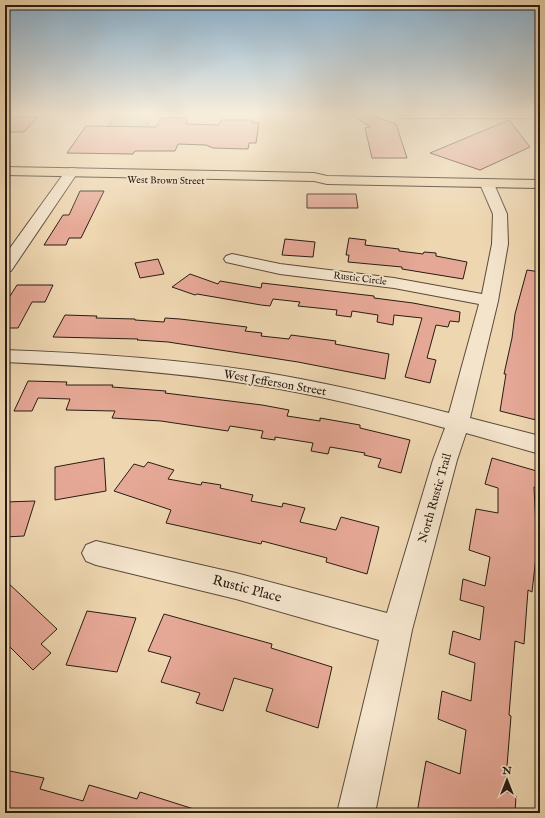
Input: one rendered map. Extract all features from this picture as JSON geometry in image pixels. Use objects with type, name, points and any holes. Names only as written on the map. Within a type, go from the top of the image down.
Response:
[{"type":"main road","name":"West Brown Street","points":[[5,171],[70,176],[314,184],[328,180],[540,184]]},
{"type":"main road","name":"West Brown Street","points":[[5,179],[70,176]]},
{"type":"street","points":[[5,267],[70,176]]},
{"type":"street","name":"North Rustic Trail","points":[[356,813],[397,630],[445,460],[458,423],[489,301],[500,244],[500,214],[487,184]]},
{"type":"street","name":"Rustic Circle","points":[[232,259],[261,267],[379,281],[489,301]]},
{"type":"street","name":"West Jefferson Street","points":[[5,356],[177,367],[262,379],[352,397],[540,445]]},
{"type":"street","name":"Rustic Place","points":[[96,553],[236,586],[397,630]]},
{"type":"building","points":[[68,151],[135,151],[133,154],[67,153]]},
{"type":"building","points":[[370,151],[405,151],[407,158],[372,158]]},
{"type":"building","points":[[434,151],[521,151],[480,170],[430,153]]},
{"type":"building","points":[[80,191],[104,191],[81,238],[69,238],[66,245],[44,245],[63,215],[69,215]]},
{"type":"building","points":[[307,194],[356,194],[358,208],[307,208]]},
{"type":"building","points":[[349,238],[366,240],[365,245],[399,249],[399,251],[423,254],[424,252],[436,253],[436,256],[467,262],[463,279],[402,269],[402,267],[348,262],[349,255],[346,255]]},
{"type":"building","points":[[285,239],[315,242],[313,257],[282,255]]},
{"type":"building","points":[[158,259],[164,274],[140,278],[135,263]]},
{"type":"building","points":[[527,270],[540,272],[540,421],[500,411],[506,374],[504,374],[512,338],[515,314]]},
{"type":"building","points":[[190,274],[218,284],[220,281],[261,288],[262,283],[374,296],[374,298],[413,303],[460,312],[459,322],[450,321],[448,327],[436,325],[427,358],[436,360],[430,383],[405,377],[422,318],[394,315],[393,325],[377,322],[378,315],[352,311],[351,317],[336,315],[337,310],[298,306],[300,302],[273,299],[270,306],[261,305],[197,294],[195,295],[172,287]]},
{"type":"building","points":[[17,285],[53,285],[45,302],[32,302],[18,328],[5,328],[5,304]]},
{"type":"building","points":[[65,315],[97,316],[96,318],[135,319],[164,322],[165,318],[247,327],[245,331],[262,333],[261,336],[289,339],[291,335],[336,341],[335,344],[389,354],[385,379],[298,362],[168,342],[137,340],[138,339],[53,337]]},
{"type":"building","points":[[28,381],[67,382],[66,385],[113,385],[112,387],[166,391],[165,393],[262,405],[289,410],[287,416],[320,421],[320,418],[360,425],[360,428],[410,440],[401,473],[378,467],[381,459],[364,455],[365,453],[330,447],[328,454],[311,451],[313,443],[275,437],[275,440],[261,438],[263,431],[230,426],[228,431],[161,421],[112,418],[115,411],[66,410],[70,399],[38,398],[32,411],[14,411]]},
{"type":"building","points":[[104,458],[106,491],[55,500],[55,467]]},
{"type":"building","points":[[492,458],[540,472],[540,488],[534,487],[537,548],[532,592],[528,590],[524,644],[515,641],[509,715],[511,716],[505,791],[516,796],[515,813],[417,813],[426,761],[460,774],[466,730],[438,719],[442,691],[471,701],[475,663],[449,654],[453,631],[480,640],[484,607],[460,600],[463,579],[485,586],[490,557],[469,550],[476,509],[498,513],[498,488],[485,484]]},
{"type":"building","points":[[148,462],[174,470],[168,479],[201,485],[202,482],[221,485],[220,488],[253,495],[251,501],[282,507],[283,503],[305,508],[300,522],[336,530],[341,517],[379,527],[367,574],[326,562],[327,558],[262,541],[261,544],[166,523],[171,510],[114,491],[134,464],[144,467]]},
{"type":"building","points":[[35,501],[24,536],[5,537],[5,502]]},
{"type":"building","points":[[5,580],[57,629],[41,644],[51,653],[33,670],[5,642]]},
{"type":"building","points":[[87,611],[136,618],[117,672],[66,665]]},
{"type":"building","points":[[164,614],[272,644],[271,648],[332,667],[318,728],[266,711],[273,689],[234,678],[223,711],[196,703],[200,693],[161,682],[171,657],[148,651]]},
{"type":"building","points":[[5,770],[44,778],[40,789],[83,801],[89,785],[137,799],[140,792],[197,810],[196,813],[5,813]]}]
